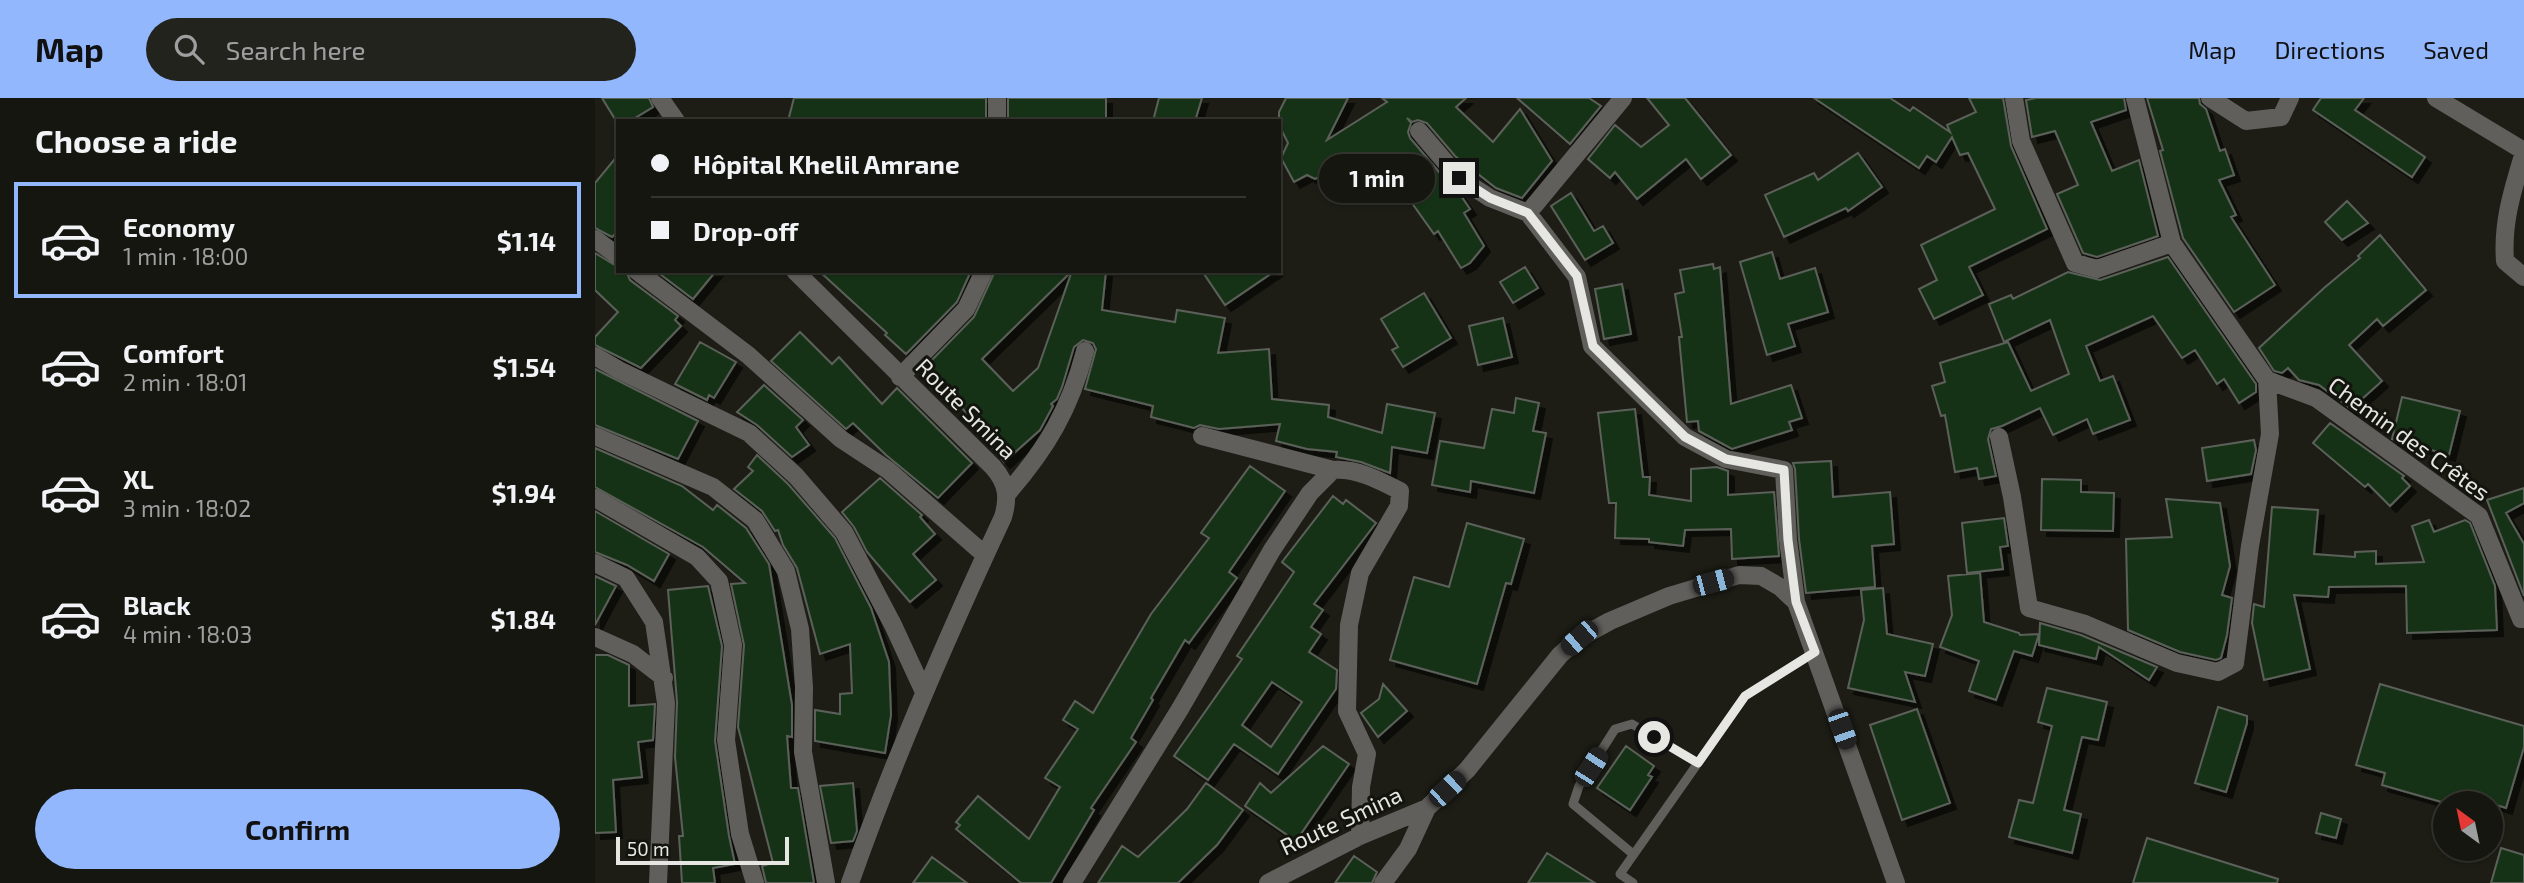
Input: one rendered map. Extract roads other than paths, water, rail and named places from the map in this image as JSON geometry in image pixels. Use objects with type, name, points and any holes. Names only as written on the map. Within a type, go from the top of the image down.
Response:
[{"type":"street","points":[[660,98],[675,119]]},
{"type":"street","points":[[997,98],[997,119]]},
{"type":"street","points":[[1528,213],[1623,98]]},
{"type":"street","points":[[2014,98],[2021,141],[2075,263],[2097,269],[2172,243]]},
{"type":"street","points":[[1999,437],[2012,497],[2029,608],[2085,624],[2177,663],[2218,673],[2235,663],[2250,546],[2270,434],[2267,380],[2172,243],[2136,98]]},
{"type":"street","points":[[2210,98],[2246,121],[2281,117],[2290,98]]},
{"type":"street","points":[[2436,98],[2524,152],[2503,235],[2505,261],[2524,277]]},
{"type":"street","points":[[1419,131],[1459,178],[1490,198],[1528,213],[1577,276],[1593,346],[1685,437],[1726,459],[1784,470],[1788,540],[1796,602],[1896,883]]},
{"type":"street","points":[[595,239],[616,255]]},
{"type":"street","points":[[640,273],[748,355],[841,439],[888,470],[985,555]]},
{"type":"street","name":"Route Smina","points":[[797,273],[993,467],[1000,475],[1007,494],[1003,517],[924,692],[871,822],[850,883]]},
{"type":"street","points":[[900,377],[966,309],[983,273]]},
{"type":"street","points":[[1007,494],[1042,452],[1056,429],[1078,378],[1085,351]]},
{"type":"street","points":[[595,356],[749,433],[796,476],[844,532],[893,625],[924,692]]},
{"type":"street","name":"Chemin des Crêtes","points":[[2267,380],[2316,398],[2479,516],[2521,619],[2524,619]]},
{"type":"street","points":[[595,436],[713,487],[755,520],[786,571],[800,629],[804,687],[803,752],[826,883]]},
{"type":"street","points":[[1202,436],[1333,470],[1345,469],[1400,491],[1399,506],[1360,573],[1349,625],[1347,711],[1367,754],[1361,787],[1360,836]]},
{"type":"street","points":[[1072,883],[1180,709],[1272,550],[1310,493],[1333,470]]},
{"type":"street","points":[[595,498],[697,557],[719,581],[733,645],[726,740],[740,834],[755,883]]},
{"type":"street","points":[[595,563],[627,579],[654,622],[666,703],[658,883]]},
{"type":"street","name":"Route Smina","points":[[1268,883],[1360,836],[1427,808],[1467,770],[1560,655],[1579,638],[1645,606],[1739,575],[1761,576],[1780,587],[1796,602]]},
{"type":"street","points":[[595,638],[633,654],[664,678]]},
{"type":"street","points":[[1383,883],[1408,849],[1427,808]]},
{"type":"lane","points":[[1633,883],[1620,874],[1745,696],[1815,652]]},
{"type":"lane","points":[[1633,854],[1573,804],[1579,786],[1615,729],[1632,724],[1698,763]]}]
